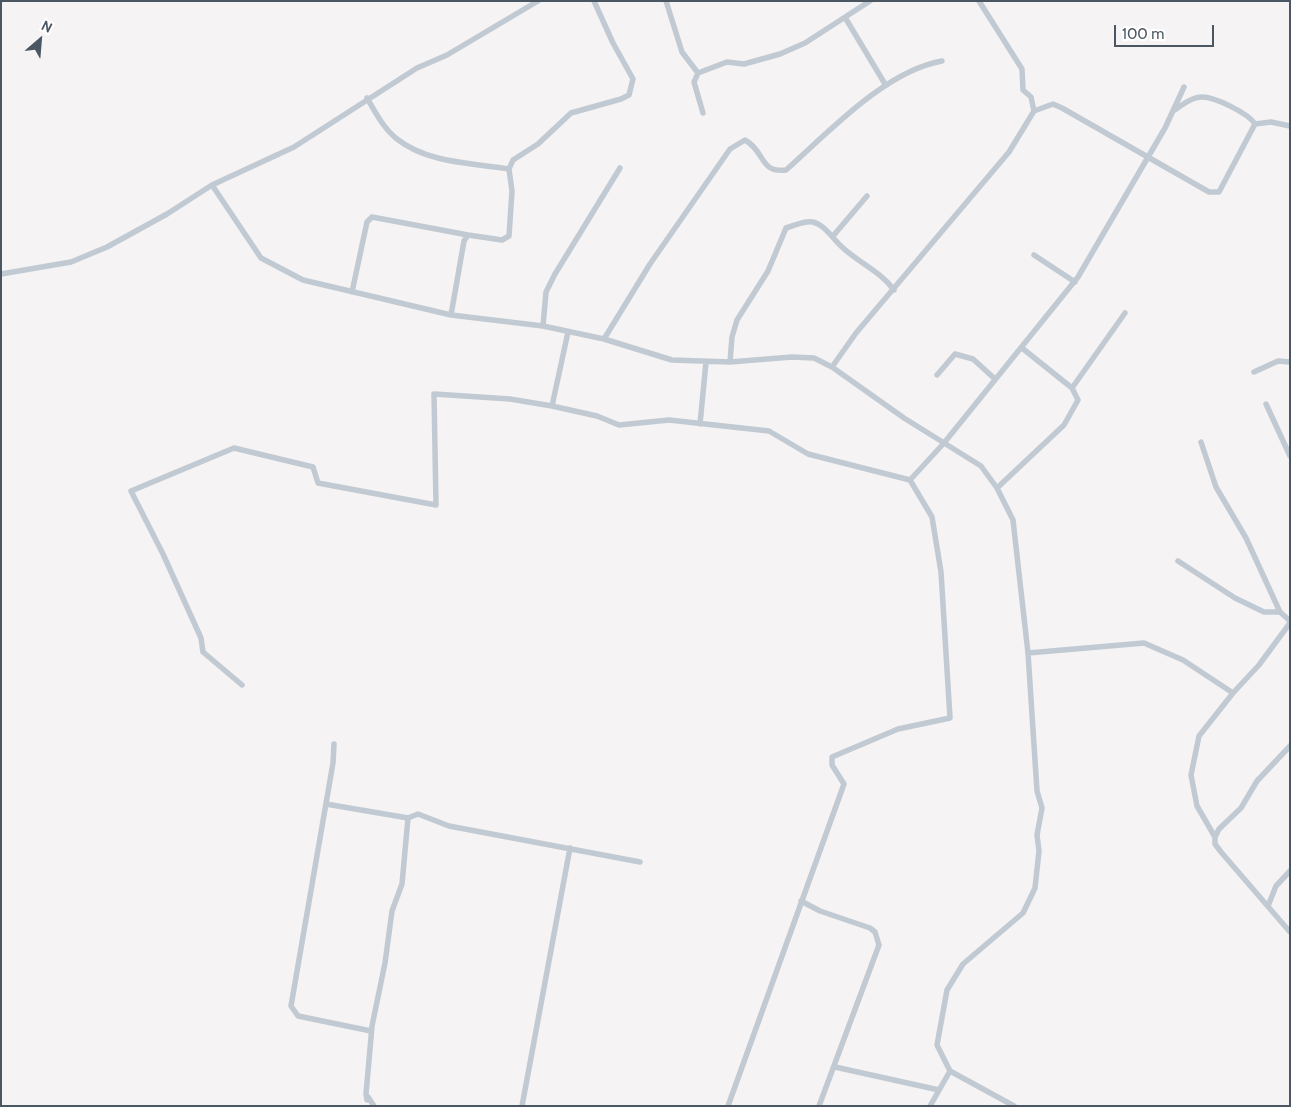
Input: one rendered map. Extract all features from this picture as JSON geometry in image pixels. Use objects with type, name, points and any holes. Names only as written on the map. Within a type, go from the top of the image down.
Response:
[{"type":"street","points":[[1,274],[71,262],[89,254],[167,214],[212,185],[294,147],[367,98],[417,68],[447,55],[538,1]]},
{"type":"street","points":[[352,292],[366,222],[372,217],[502,240],[509,236],[512,191],[509,169],[513,160],[538,144],[570,113],[629,95],[634,79],[613,44],[594,1]]},
{"type":"street","points":[[666,1],[682,52],[698,73]]},
{"type":"street","points":[[703,113],[694,82],[698,73],[727,62],[744,64],[780,54],[804,43],[846,19],[870,1]]},
{"type":"street","points":[[979,1],[1022,68],[1023,90],[1031,97],[1034,111]]},
{"type":"street","points":[[846,19],[885,84]]},
{"type":"street","points":[[604,339],[650,264],[730,149],[745,140],[755,146],[769,168],[775,171],[786,170],[885,84],[923,64],[942,61]]},
{"type":"street","points":[[910,480],[944,443],[1075,282],[1149,156],[1184,87]]},
{"type":"street","points":[[1173,110],[1203,97],[1239,110],[1252,119],[1255,124]]},
{"type":"street","points":[[367,98],[381,121],[396,139],[422,155],[509,169]]},
{"type":"street","points":[[832,367],[841,352],[1009,152],[1034,111],[1053,104],[1149,156],[1209,192],[1219,192],[1255,124]]},
{"type":"street","points":[[1255,124],[1271,122],[1290,126]]},
{"type":"street","points":[[543,326],[546,292],[620,168]]},
{"type":"street","points":[[212,185],[261,258],[303,280],[451,314],[543,326],[604,339],[672,360],[730,362],[792,357],[814,358],[832,367],[904,418],[982,466],[997,488],[1013,520],[1028,653],[1037,790],[1042,808],[1037,836],[1039,851],[1035,888],[1023,913],[963,964],[947,990],[937,1045],[950,1071],[1014,1106]]},
{"type":"street","points":[[833,236],[867,196]]},
{"type":"street","points":[[730,362],[732,338],[737,320],[768,271],[786,228],[805,221],[814,222],[833,236],[841,247],[872,268],[894,290]]},
{"type":"street","points":[[451,314],[464,240],[468,234]]},
{"type":"street","points":[[1034,255],[1075,282]]},
{"type":"street","points":[[1072,388],[1125,313]]},
{"type":"street","points":[[552,406],[568,332]]},
{"type":"street","points":[[997,488],[1064,425],[1078,400],[1072,388],[1022,348]]},
{"type":"street","points":[[938,375],[954,354],[964,354],[973,359],[995,379]]},
{"type":"street","points":[[1254,372],[1278,361],[1290,362]]},
{"type":"street","points":[[700,424],[706,362]]},
{"type":"street","points":[[242,685],[203,652],[197,630],[131,491],[234,448],[313,467],[318,483],[436,505],[434,394],[510,399],[552,406],[597,416],[619,425],[669,420],[770,431],[808,454],[910,480],[932,517],[941,572],[950,718],[898,729],[832,757],[832,765],[844,784],[728,1106]]},
{"type":"street","points":[[1266,404],[1290,456]]},
{"type":"street","points":[[1201,442],[1216,487],[1246,538],[1280,612],[1290,622],[1259,665],[1233,692],[1199,736],[1191,774],[1197,806],[1215,837],[1216,844],[1290,932]]},
{"type":"street","points":[[1178,561],[1235,598],[1264,612],[1280,612]]},
{"type":"street","points":[[1028,653],[1144,643],[1183,660],[1233,692]]},
{"type":"street","points":[[334,744],[333,763],[291,1006],[298,1016],[371,1031]]},
{"type":"street","points":[[1215,837],[1219,829],[1241,808],[1258,781],[1290,746]]},
{"type":"street","points":[[326,804],[408,818],[418,814],[450,826],[640,862]]},
{"type":"street","points":[[368,1097],[367,1100],[371,1031],[385,963],[392,911],[402,884],[408,818]]},
{"type":"street","points":[[522,1106],[570,848]]},
{"type":"street","points":[[1268,906],[1276,886],[1290,871]]},
{"type":"street","points":[[802,901],[820,911],[870,928],[877,937],[879,945],[819,1106]]},
{"type":"street","points":[[835,1067],[939,1090]]},
{"type":"street","points":[[930,1106],[950,1071]]},
{"type":"street","points":[[368,1097],[369,1106]]},
{"type":"street","points":[[368,1097],[374,1106]]}]
